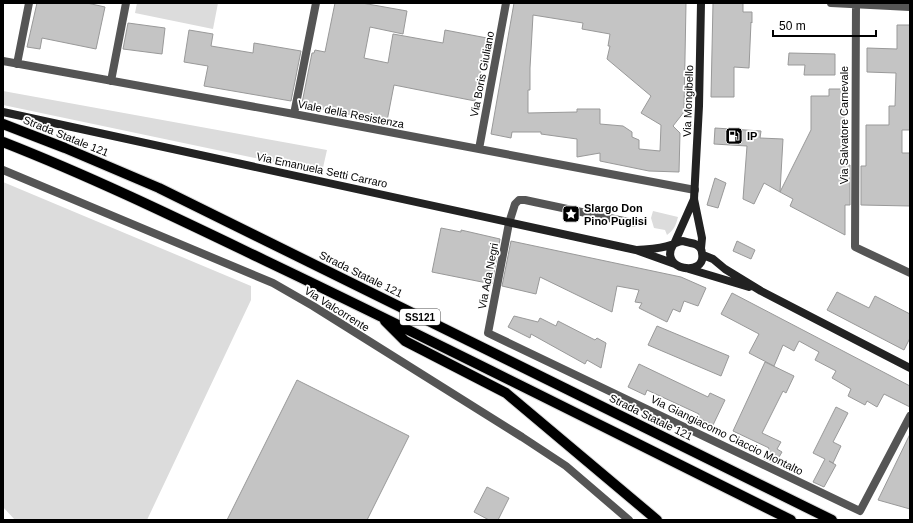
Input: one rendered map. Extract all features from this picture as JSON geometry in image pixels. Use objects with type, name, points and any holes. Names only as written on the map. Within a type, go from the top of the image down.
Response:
[{"type":"main road","name":"Strada Statale 121","points":[[3,124],[65,148],[159,188],[832,520]]},
{"type":"main road","name":"SS121","points":[[3,142],[58,163],[124,193],[378,314],[791,520]]},
{"type":"main road","points":[[378,314],[405,341],[506,393],[657,520]]},
{"type":"street","points":[[17,64],[29,3]]},
{"type":"street","points":[[110,81],[126,3]]},
{"type":"street","points":[[294,114],[316,3]]},
{"type":"street","name":"Via Boris Giuliano","points":[[479,149],[506,3]]},
{"type":"street","name":"Via Mongibello","points":[[694,199],[701,3]]},
{"type":"street","points":[[831,3],[910,7]]},
{"type":"street","name":"Via Salvatore Carnevale","points":[[856,4],[854,247],[910,272]]},
{"type":"street","name":"Viale della Resistenza","points":[[3,61],[294,114],[695,190]]},
{"type":"street","name":"Via Emanuela Setti Carraro","points":[[3,112],[636,250]]},
{"type":"street","name":"Via Valcorrente","points":[[3,170],[273,283],[313,306],[547,453],[566,466],[629,520]]},
{"type":"street","points":[[675,264],[670,257],[670,253],[694,199]]},
{"type":"street","points":[[689,269],[699,264],[702,259],[702,238],[694,199]]},
{"type":"street","name":"Via Ada Negri","points":[[488,333],[509,223],[515,204],[519,200],[633,223]]},
{"type":"street","points":[[636,250],[673,244],[682,241],[695,244],[702,252],[725,269],[761,291],[910,368]]},
{"type":"street","points":[[636,250],[689,269],[761,291]]},
{"type":"street","name":"Via Giangiacomo Ciaccio Montalto","points":[[488,333],[860,511],[910,416]]},
{"type":"shaded area","points":[[137,3],[218,3],[213,29],[135,13]]},
{"type":"shaded area","points":[[3,91],[327,150],[322,172],[3,105]]},
{"type":"shaded area","points":[[3,182],[251,286],[251,300],[147,520],[15,520],[3,507]]},
{"type":"shaded area","points":[[653,211],[678,217],[674,227],[667,235],[665,230],[654,228],[651,218]]},
{"type":"building","points":[[37,3],[87,3],[105,7],[96,49],[42,38],[40,49],[27,47]]},
{"type":"building","points":[[335,3],[362,3],[407,11],[403,34],[370,27],[364,58],[388,63],[393,34],[443,43],[445,30],[487,38],[475,101],[394,85],[387,121],[304,106],[305,103],[302,103],[312,53],[314,53],[315,50],[325,52]]},
{"type":"building","points":[[514,3],[686,3],[684,112],[673,126],[680,133],[679,172],[649,171],[600,161],[600,153],[577,157],[577,139],[541,134],[541,132],[512,132],[511,138],[491,134]],"holes":[[[533,15],[583,23],[582,29],[610,34],[608,46],[610,46],[607,59],[651,96],[641,113],[661,125],[660,151],[639,149],[639,140],[632,137],[632,132],[623,126],[600,124],[600,109],[577,109],[577,112],[528,113]]]},
{"type":"building","points":[[713,3],[743,3],[743,12],[752,12],[749,68],[734,67],[734,97],[711,97]]},
{"type":"building","points":[[128,23],[165,28],[162,54],[123,49]]},
{"type":"building","points":[[897,25],[910,25],[910,130],[902,130],[902,153],[910,153],[910,206],[861,205],[861,166],[866,166],[866,125],[889,125],[889,106],[895,106],[896,73],[867,72],[867,48],[897,49]]},
{"type":"building","points":[[189,30],[213,34],[211,46],[253,53],[254,43],[301,51],[291,101],[204,86],[208,66],[184,62]]},
{"type":"building","points":[[789,53],[835,54],[835,75],[804,75],[805,65],[788,65]]},
{"type":"building","points":[[829,89],[844,89],[844,165],[850,165],[850,205],[845,205],[845,235],[790,206],[793,199],[780,192],[811,130],[811,96],[829,96]]},
{"type":"building","points":[[715,128],[761,131],[760,138],[783,139],[780,192],[764,183],[754,204],[743,199],[747,146],[714,144]]},
{"type":"building","points":[[715,178],[726,183],[718,208],[707,205]]},
{"type":"building","points":[[441,228],[461,232],[461,230],[500,239],[492,284],[432,272]]},
{"type":"building","points":[[511,241],[681,277],[706,288],[698,306],[684,301],[680,312],[673,309],[667,322],[639,308],[642,303],[635,302],[639,290],[617,286],[612,312],[540,277],[536,294],[502,286]]},
{"type":"building","points":[[737,241],[755,250],[751,259],[733,251]]},
{"type":"building","points":[[837,292],[869,308],[875,296],[910,314],[910,338],[904,350],[827,310]]},
{"type":"building","points":[[732,293],[910,386],[910,407],[884,394],[877,407],[867,401],[865,405],[848,396],[851,389],[832,378],[836,371],[815,360],[819,352],[799,341],[794,351],[783,345],[774,366],[749,353],[759,334],[721,314]]},
{"type":"building","points":[[514,316],[538,322],[540,318],[556,326],[558,321],[595,340],[597,338],[606,343],[601,368],[587,360],[585,364],[531,334],[530,338],[508,327]]},
{"type":"building","points":[[657,326],[729,356],[721,376],[648,345]]},
{"type":"building","points":[[765,362],[794,376],[786,393],[783,391],[762,433],[781,442],[777,449],[782,452],[775,464],[764,459],[769,448],[733,431]]},
{"type":"building","points":[[639,364],[708,397],[710,393],[725,400],[713,425],[697,417],[699,414],[647,390],[645,395],[628,387]]},
{"type":"building","points":[[297,380],[409,436],[367,520],[227,520]]},
{"type":"building","points":[[836,407],[848,413],[833,442],[841,446],[833,463],[829,461],[836,465],[824,487],[813,482],[825,459],[813,453]]},
{"type":"building","points":[[910,434],[910,509],[878,500]]},
{"type":"building","points":[[487,487],[509,498],[498,520],[489,520],[474,512]]},
{"type":"place","name":"IP","points":[[734,136]]},
{"type":"place","name":"Slargo Don Pino Puglisi","points":[[571,214]]}]
